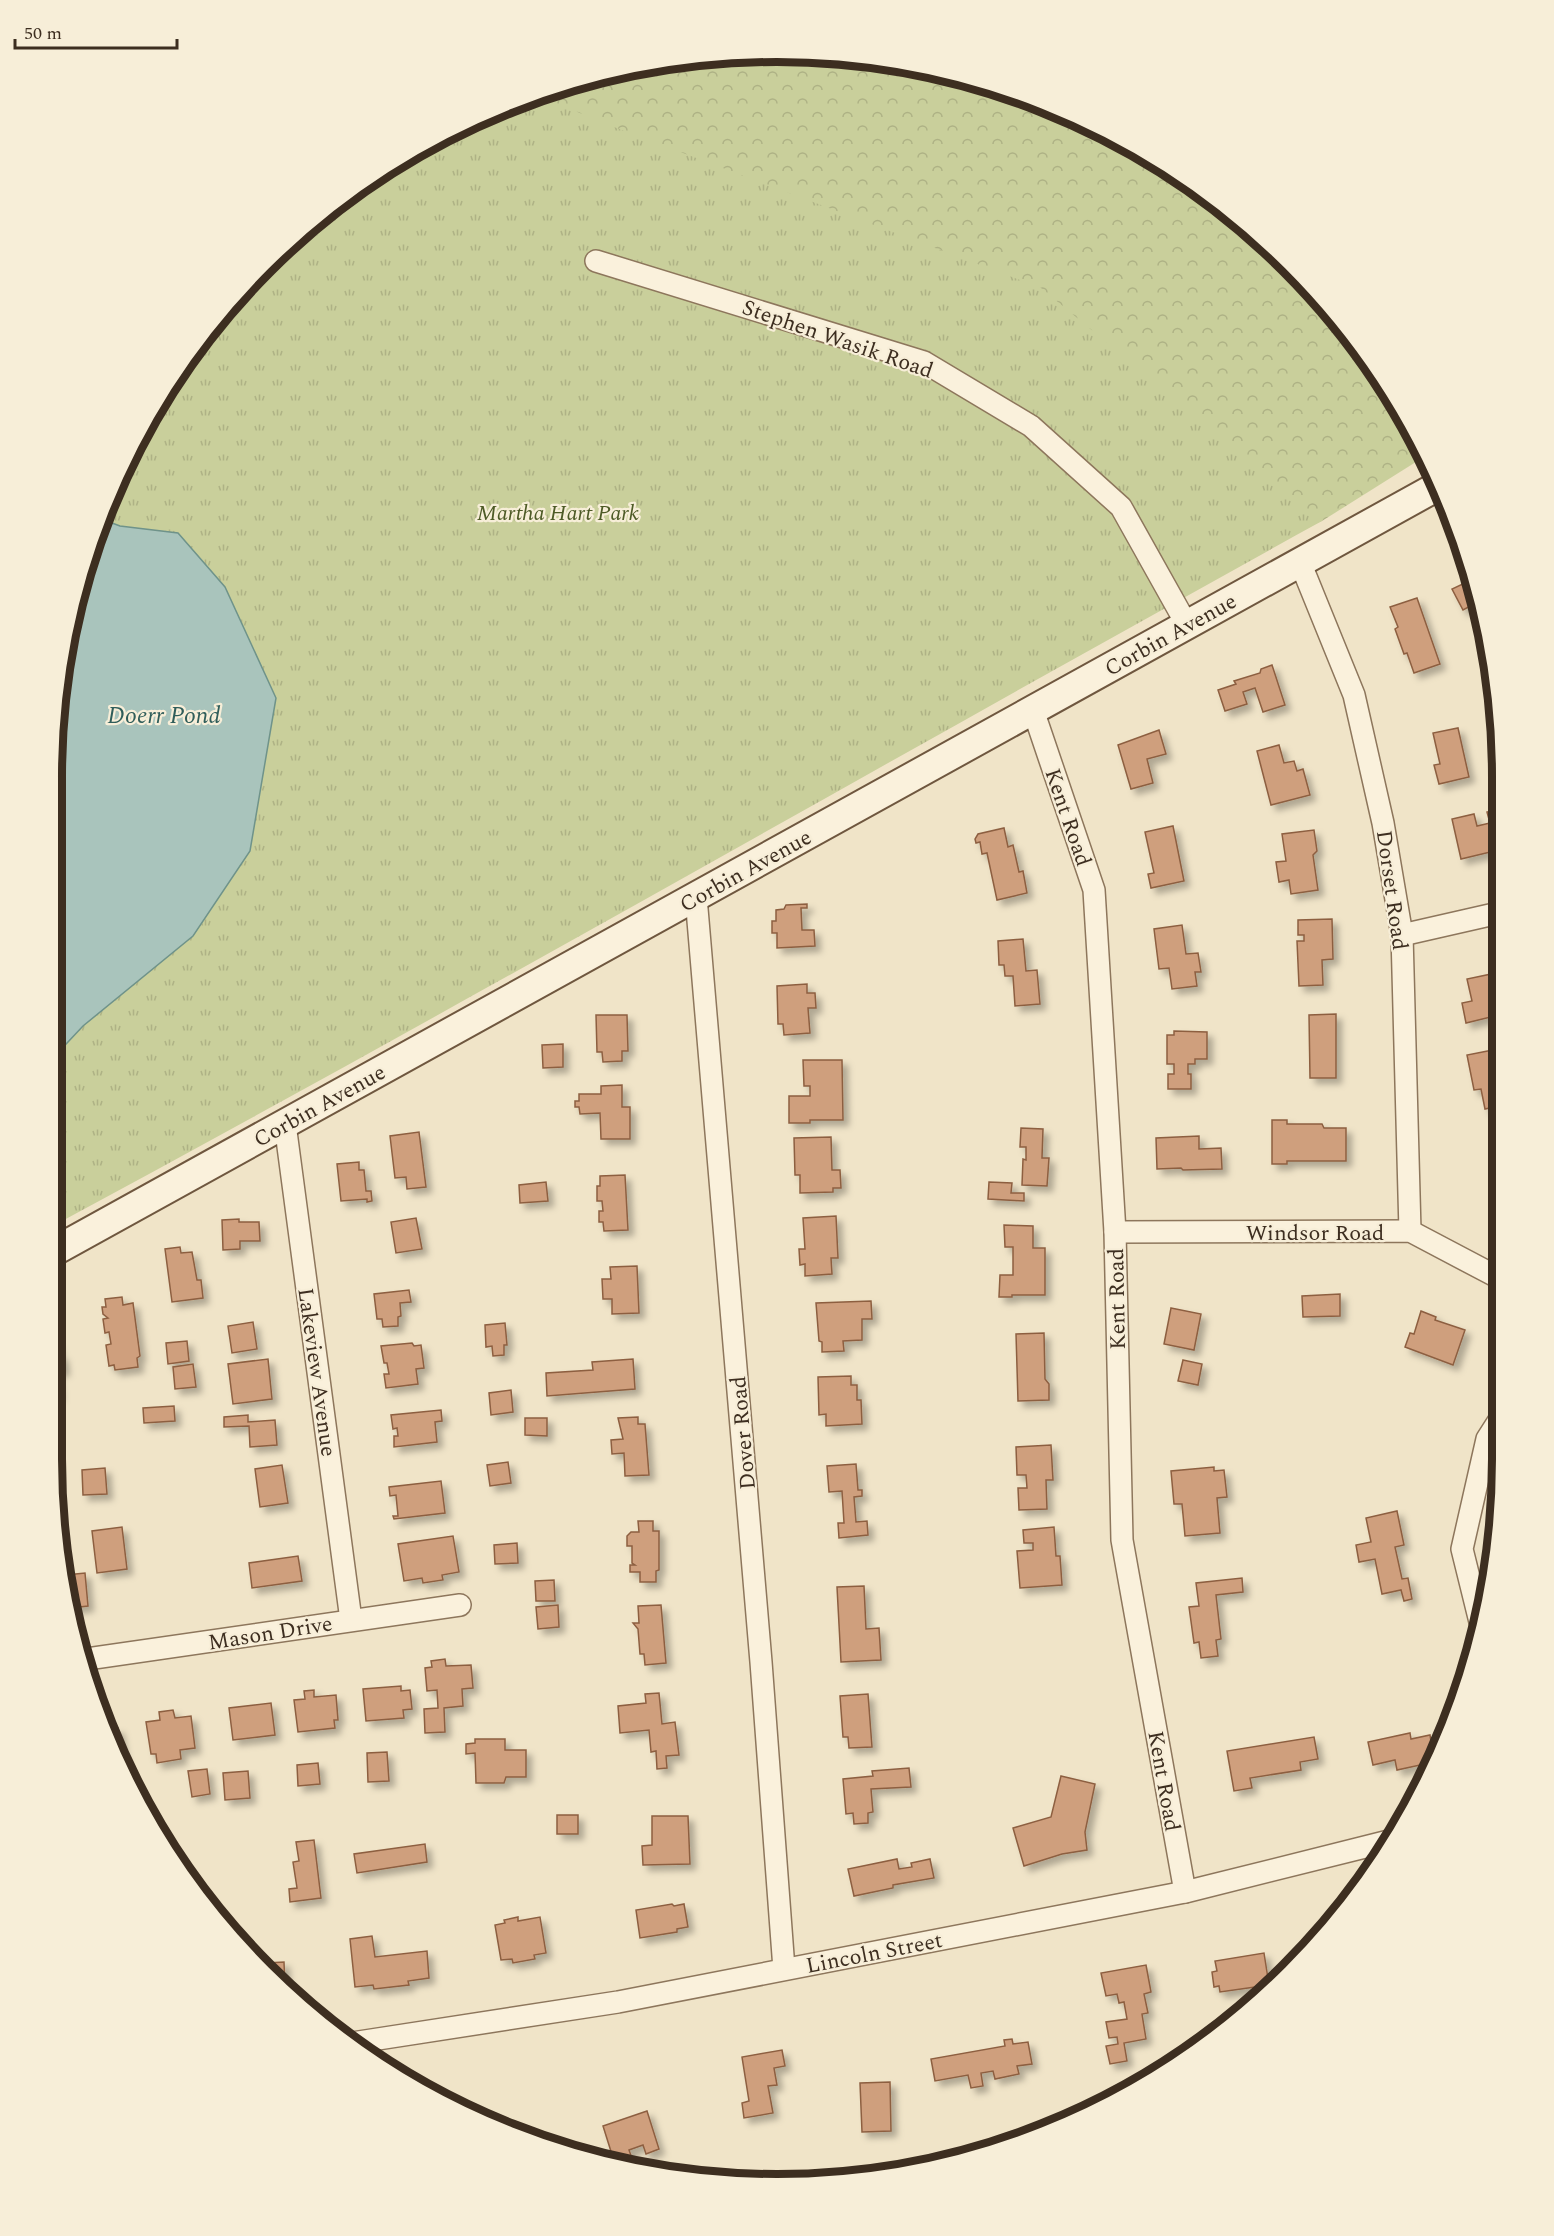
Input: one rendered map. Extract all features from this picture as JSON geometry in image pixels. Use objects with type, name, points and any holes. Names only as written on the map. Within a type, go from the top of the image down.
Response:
[{"type":"main road","name":"Corbin Avenue","points":[[62,1247],[1432,489]]},
{"type":"street","name":"Stephen Wasik Road","points":[[596,261],[924,362],[1031,426],[1121,507],[1187,625]]},
{"type":"street","name":"Dorset Road","points":[[1300,562],[1354,695],[1383,823],[1402,935],[1410,1231]]},
{"type":"street","name":"Kent Road","points":[[1033,710],[1094,890],[1115,1232],[1122,1540],[1185,1892]]},
{"type":"street","name":"Dover Road","points":[[696,897],[761,1662],[784,1969]]},
{"type":"street","points":[[1402,935],[1492,915]]},
{"type":"street","name":"Lakeview Avenue","points":[[285,1124],[351,1620]]},
{"type":"street","name":"Windsor Road","points":[[1115,1232],[1410,1231],[1492,1274]]},
{"type":"street","points":[[1477,1608],[1462,1549],[1487,1439],[1492,1431]]},
{"type":"street","name":"Mason Drive","points":[[90,1658],[460,1605]]},
{"type":"street","name":"Lincoln Street","points":[[361,2042],[618,2002],[1185,1892],[1381,1843]]},
{"type":"green space","points":[[730,63],[824,63],[917,75],[1007,99],[1051,116],[1135,157],[1213,209],[1249,239],[1315,305],[1345,341],[1397,419],[1419,460],[1322,521],[1234,559],[385,178],[461,135],[547,99],[637,75]]},
{"type":"green space","name":"Martha Hart Park","points":[[547,99],[606,124],[1041,288],[1322,521],[370,1053],[62,1221],[63,730],[75,637],[99,547],[135,461],[157,419],[209,341],[271,271],[305,239],[341,209],[419,157],[461,135]]},
{"type":"water","name":"Doerr Pond","points":[[109,522],[120,526],[178,533],[225,587],[276,698],[250,851],[193,936],[83,1026],[62,1048],[63,730],[75,637],[99,547]]},
{"type":"building","points":[[1465,583],[1471,606],[1463,610],[1452,589]]},
{"type":"building","points":[[1417,598],[1440,664],[1414,673],[1407,653],[1404,654],[1395,629],[1398,627],[1390,607]]},
{"type":"building","points":[[1272,665],[1285,705],[1263,712],[1255,688],[1243,692],[1247,704],[1225,711],[1218,690],[1236,684],[1234,681],[1260,673],[1261,669]]},
{"type":"building","points":[[1458,728],[1469,777],[1439,784],[1434,765],[1440,764],[1433,733]]},
{"type":"building","points":[[1159,730],[1166,754],[1147,759],[1153,783],[1131,789],[1118,745]]},
{"type":"building","points":[[1279,745],[1284,763],[1294,761],[1297,771],[1303,769],[1310,795],[1271,805],[1257,751]]},
{"type":"building","points":[[1492,811],[1492,852],[1461,859],[1452,819],[1474,814],[1477,826],[1490,823],[1487,812]]},
{"type":"building","points":[[1173,826],[1184,881],[1151,888],[1148,874],[1154,873],[1145,832]]},
{"type":"building","points":[[1004,828],[1008,847],[1013,845],[1019,872],[1023,871],[1027,893],[997,900],[987,853],[982,854],[980,842],[976,843],[975,839],[978,834]]},
{"type":"building","points":[[1314,830],[1317,851],[1313,855],[1318,890],[1291,894],[1289,880],[1279,882],[1276,862],[1286,861],[1282,834]]},
{"type":"building","points":[[807,904],[807,908],[801,908],[802,930],[814,930],[815,946],[777,948],[777,933],[772,933],[772,921],[776,921],[776,910],[784,909],[786,905]]},
{"type":"building","points":[[1332,919],[1333,959],[1322,960],[1323,985],[1299,986],[1297,941],[1304,941],[1304,935],[1298,935],[1298,920]]},
{"type":"building","points":[[1182,925],[1186,954],[1198,953],[1201,972],[1195,972],[1197,986],[1172,989],[1169,968],[1159,969],[1154,929]]},
{"type":"building","points":[[1023,939],[1026,971],[1037,970],[1040,1004],[1015,1006],[1013,976],[1005,976],[1004,965],[999,965],[998,941]]},
{"type":"building","points":[[1492,974],[1492,1017],[1466,1023],[1462,1003],[1472,1001],[1467,979]]},
{"type":"building","points":[[807,984],[807,993],[815,993],[816,1008],[808,1008],[810,1033],[784,1035],[783,1024],[778,1024],[777,986]]},
{"type":"building","points":[[1336,1014],[1336,1078],[1310,1078],[1309,1015]]},
{"type":"building","points":[[596,1015],[627,1015],[628,1051],[622,1051],[622,1061],[603,1062],[602,1052],[597,1052]]},
{"type":"building","points":[[1174,1031],[1207,1032],[1207,1059],[1195,1059],[1195,1064],[1188,1064],[1191,1089],[1168,1089],[1168,1074],[1174,1074],[1174,1064],[1167,1064],[1167,1035],[1174,1035]]},
{"type":"building","points":[[563,1044],[563,1067],[543,1068],[542,1045]]},
{"type":"building","points":[[1492,1050],[1492,1107],[1485,1109],[1481,1089],[1474,1090],[1467,1055]]},
{"type":"building","points":[[803,1060],[842,1060],[843,1120],[810,1120],[810,1123],[789,1123],[789,1096],[810,1096],[810,1086],[804,1086]]},
{"type":"building","points":[[622,1085],[622,1107],[630,1107],[630,1139],[601,1139],[600,1113],[580,1114],[579,1107],[575,1107],[575,1101],[579,1101],[579,1094],[601,1094],[601,1086]]},
{"type":"building","points":[[1272,1120],[1287,1120],[1287,1124],[1322,1124],[1324,1128],[1346,1128],[1346,1161],[1287,1161],[1287,1164],[1272,1164]]},
{"type":"building","points":[[1021,1128],[1043,1129],[1042,1158],[1049,1158],[1047,1186],[1022,1185],[1026,1147],[1020,1147]]},
{"type":"building","points":[[419,1132],[426,1187],[407,1189],[406,1177],[395,1178],[390,1136]]},
{"type":"building","points":[[1199,1136],[1199,1149],[1221,1148],[1222,1169],[1157,1169],[1156,1138]]},
{"type":"building","points":[[831,1137],[832,1170],[840,1170],[841,1188],[833,1188],[833,1192],[800,1193],[800,1175],[795,1175],[794,1138]]},
{"type":"building","points":[[359,1162],[359,1170],[364,1170],[366,1191],[371,1191],[372,1201],[367,1202],[367,1199],[341,1201],[337,1164]]},
{"type":"building","points":[[625,1175],[628,1230],[604,1231],[603,1222],[599,1222],[599,1211],[603,1211],[602,1201],[597,1201],[600,1176]]},
{"type":"building","points":[[546,1182],[548,1201],[520,1203],[519,1185]]},
{"type":"building","points":[[989,1182],[1012,1183],[1011,1193],[1024,1193],[1024,1201],[988,1199]]},
{"type":"building","points":[[836,1216],[838,1258],[831,1258],[832,1274],[805,1276],[805,1264],[800,1265],[799,1249],[805,1249],[803,1218]]},
{"type":"building","points":[[416,1218],[422,1249],[396,1253],[391,1222]]},
{"type":"building","points":[[239,1219],[239,1222],[259,1222],[260,1241],[240,1241],[240,1249],[223,1250],[222,1220]]},
{"type":"building","points":[[1004,1225],[1033,1226],[1033,1248],[1045,1248],[1045,1295],[999,1297],[1000,1275],[1013,1275],[1013,1247],[1005,1247]]},
{"type":"building","points":[[180,1247],[181,1253],[192,1252],[197,1280],[201,1280],[203,1298],[172,1302],[165,1249]]},
{"type":"building","points":[[637,1266],[639,1313],[612,1314],[612,1299],[603,1299],[602,1279],[611,1279],[610,1267]]},
{"type":"building","points":[[409,1290],[411,1302],[400,1303],[401,1316],[398,1317],[398,1326],[383,1327],[382,1319],[377,1319],[374,1294]]},
{"type":"building","points":[[1340,1294],[1340,1316],[1303,1317],[1302,1296]]},
{"type":"building","points":[[122,1297],[123,1305],[133,1303],[140,1356],[137,1358],[138,1367],[115,1370],[114,1365],[109,1366],[106,1345],[111,1344],[109,1332],[105,1333],[103,1319],[108,1318],[103,1314],[102,1307],[106,1307],[105,1299]]},
{"type":"building","points":[[871,1301],[872,1319],[862,1319],[862,1340],[843,1341],[844,1351],[822,1352],[816,1303]]},
{"type":"building","points":[[1171,1308],[1201,1314],[1194,1350],[1164,1344]]},
{"type":"building","points":[[1421,1311],[1436,1317],[1435,1320],[1465,1330],[1453,1365],[1405,1347],[1410,1333],[1414,1334]]},
{"type":"building","points":[[253,1322],[257,1349],[232,1353],[228,1326]]},
{"type":"building","points":[[505,1323],[507,1345],[504,1345],[504,1355],[493,1356],[492,1346],[486,1347],[485,1325]]},
{"type":"building","points":[[1044,1333],[1045,1379],[1049,1384],[1049,1400],[1018,1401],[1016,1334]]},
{"type":"building","points":[[187,1341],[189,1361],[168,1364],[166,1343]]},
{"type":"building","points":[[412,1343],[414,1346],[421,1345],[424,1368],[416,1369],[418,1384],[386,1388],[384,1374],[389,1374],[381,1346]]},
{"type":"building","points":[[268,1359],[272,1399],[233,1404],[228,1364]]},
{"type":"building","points":[[633,1359],[635,1389],[547,1396],[546,1373],[593,1370],[592,1362]]},
{"type":"building","points":[[1183,1360],[1202,1364],[1198,1385],[1178,1381]]},
{"type":"building","points":[[193,1364],[196,1387],[175,1389],[173,1367]]},
{"type":"building","points":[[851,1376],[851,1385],[857,1385],[857,1400],[861,1400],[862,1424],[826,1426],[826,1414],[819,1415],[818,1377]]},
{"type":"building","points":[[511,1390],[513,1412],[491,1415],[489,1393]]},
{"type":"building","points":[[174,1406],[175,1421],[144,1423],[143,1408]]},
{"type":"building","points":[[441,1410],[442,1421],[435,1422],[437,1442],[394,1447],[394,1436],[398,1436],[397,1428],[393,1429],[391,1415]]},
{"type":"building","points":[[248,1415],[248,1422],[275,1420],[277,1445],[250,1447],[249,1426],[224,1427],[224,1417]]},
{"type":"building","points":[[638,1417],[638,1424],[645,1424],[649,1475],[625,1476],[624,1453],[612,1454],[611,1440],[623,1439],[618,1418]]},
{"type":"building","points":[[525,1418],[547,1418],[547,1436],[525,1435]]},
{"type":"building","points":[[1051,1445],[1053,1480],[1046,1480],[1047,1509],[1019,1510],[1018,1488],[1027,1488],[1026,1475],[1017,1475],[1016,1447]]},
{"type":"building","points":[[508,1462],[511,1483],[490,1486],[487,1465]]},
{"type":"building","points":[[856,1464],[858,1490],[862,1490],[862,1496],[854,1497],[856,1522],[867,1521],[868,1535],[839,1538],[838,1523],[844,1523],[842,1491],[829,1492],[827,1466]]},
{"type":"building","points":[[282,1465],[288,1503],[260,1507],[255,1469]]},
{"type":"building","points":[[1214,1467],[1214,1471],[1224,1470],[1227,1497],[1217,1498],[1220,1533],[1185,1536],[1182,1504],[1174,1504],[1171,1471]]},
{"type":"building","points":[[105,1468],[107,1494],[83,1495],[82,1470]]},
{"type":"building","points":[[441,1481],[445,1513],[394,1519],[393,1516],[398,1516],[396,1495],[390,1496],[389,1487]]},
{"type":"building","points":[[1397,1511],[1404,1545],[1395,1547],[1402,1579],[1408,1578],[1412,1599],[1404,1601],[1401,1590],[1382,1594],[1375,1559],[1359,1562],[1356,1545],[1371,1542],[1366,1518]]},
{"type":"building","points":[[638,1521],[653,1521],[653,1531],[659,1531],[659,1570],[656,1571],[656,1582],[640,1582],[640,1572],[630,1572],[630,1565],[635,1565],[632,1563],[632,1546],[627,1546],[627,1536],[631,1532],[639,1532]]},
{"type":"building","points":[[122,1527],[127,1569],[97,1573],[92,1531]]},
{"type":"building","points":[[1054,1527],[1056,1556],[1060,1556],[1062,1585],[1020,1588],[1017,1551],[1033,1550],[1033,1543],[1024,1543],[1023,1530]]},
{"type":"building","points":[[453,1536],[459,1572],[442,1575],[443,1580],[423,1583],[422,1578],[404,1581],[398,1544]]},
{"type":"building","points":[[517,1543],[518,1563],[495,1564],[494,1545]]},
{"type":"building","points":[[298,1556],[302,1581],[252,1588],[249,1563]]},
{"type":"building","points":[[85,1573],[88,1606],[77,1607],[71,1574]]},
{"type":"building","points":[[1242,1578],[1243,1592],[1216,1595],[1221,1639],[1216,1640],[1218,1656],[1201,1658],[1199,1642],[1194,1643],[1189,1607],[1199,1606],[1196,1583]]},
{"type":"building","points":[[554,1580],[555,1601],[536,1601],[535,1581]]},
{"type":"building","points":[[864,1586],[866,1629],[879,1628],[881,1660],[841,1662],[837,1587]]},
{"type":"building","points":[[558,1605],[559,1627],[538,1629],[536,1607]]},
{"type":"building","points":[[661,1605],[666,1663],[645,1665],[644,1654],[640,1654],[638,1629],[633,1623],[639,1623],[638,1606]]},
{"type":"building","points":[[445,1659],[446,1666],[471,1665],[473,1688],[462,1689],[463,1706],[444,1708],[445,1732],[425,1733],[424,1709],[438,1708],[437,1690],[427,1691],[425,1668],[432,1667],[431,1661]]},
{"type":"building","points":[[401,1686],[401,1691],[410,1690],[412,1709],[403,1710],[404,1718],[366,1721],[363,1689]]},
{"type":"building","points":[[314,1690],[314,1697],[336,1695],[338,1720],[334,1720],[335,1728],[298,1732],[294,1700],[305,1699],[304,1691]]},
{"type":"building","points":[[659,1693],[662,1724],[675,1722],[679,1755],[666,1756],[667,1768],[657,1769],[656,1751],[651,1752],[649,1730],[620,1733],[618,1706],[646,1703],[645,1694]]},
{"type":"building","points":[[868,1694],[872,1747],[849,1748],[848,1737],[843,1737],[840,1696]]},
{"type":"building","points":[[271,1703],[275,1735],[233,1740],[229,1708]]},
{"type":"building","points":[[173,1710],[175,1718],[191,1716],[195,1748],[180,1750],[181,1759],[157,1763],[156,1754],[151,1754],[146,1722],[160,1720],[159,1712]]},
{"type":"building","points":[[118,1728],[120,1743],[116,1733],[114,1729]]},
{"type":"building","points":[[1410,1733],[1411,1739],[1430,1735],[1432,1747],[1424,1764],[1397,1770],[1395,1760],[1373,1765],[1368,1742]]},
{"type":"building","points":[[1314,1737],[1318,1759],[1300,1762],[1301,1770],[1250,1778],[1252,1788],[1234,1791],[1227,1751]]},
{"type":"building","points":[[475,1739],[505,1739],[505,1750],[526,1750],[526,1777],[506,1777],[504,1783],[476,1783],[475,1753],[466,1754],[466,1744],[475,1743]]},
{"type":"building","points":[[387,1752],[389,1781],[368,1782],[367,1753]]},
{"type":"building","points":[[318,1763],[320,1784],[298,1786],[297,1765]]},
{"type":"building","points":[[909,1768],[911,1787],[871,1789],[873,1812],[868,1813],[868,1823],[854,1824],[853,1813],[846,1814],[843,1779],[873,1776],[872,1771]]},
{"type":"building","points":[[207,1769],[210,1794],[192,1797],[188,1771]]},
{"type":"building","points":[[248,1771],[250,1798],[225,1800],[223,1773]]},
{"type":"building","points":[[1061,1776],[1095,1784],[1085,1832],[1087,1850],[1062,1854],[1024,1866],[1013,1828],[1051,1817]]},
{"type":"building","points":[[557,1815],[578,1815],[578,1834],[557,1834]]},
{"type":"building","points":[[652,1816],[688,1816],[690,1864],[643,1865],[642,1846],[652,1845]]},
{"type":"building","points":[[314,1840],[321,1898],[290,1902],[289,1889],[297,1888],[293,1862],[299,1861],[296,1842]]},
{"type":"building","points":[[425,1844],[427,1862],[357,1873],[354,1854]]},
{"type":"building","points":[[897,1859],[899,1869],[912,1867],[911,1863],[930,1859],[934,1878],[893,1885],[893,1888],[854,1896],[848,1869]]},
{"type":"building","points":[[672,1904],[674,1906],[684,1904],[688,1927],[677,1929],[677,1932],[640,1938],[636,1910]]},
{"type":"building","points":[[518,1917],[518,1921],[540,1917],[546,1953],[534,1955],[535,1959],[513,1963],[512,1959],[501,1960],[495,1925]]},
{"type":"building","points":[[372,1936],[375,1957],[427,1951],[429,1978],[408,1981],[409,1985],[374,1989],[373,1985],[355,1987],[350,1939]]},
{"type":"building","points":[[1264,1953],[1268,1979],[1260,1986],[1220,1992],[1219,1986],[1214,1987],[1212,1972],[1217,1971],[1215,1961]]},
{"type":"building","points":[[284,1962],[285,1978],[271,1965],[269,1963]]},
{"type":"building","points":[[1146,1965],[1151,1992],[1144,1994],[1148,2013],[1142,2014],[1146,2039],[1124,2043],[1127,2061],[1110,2064],[1106,2046],[1118,2044],[1117,2037],[1109,2038],[1106,2022],[1127,2019],[1124,2002],[1119,2003],[1117,1994],[1106,1996],[1101,1973]]},
{"type":"building","points":[[1012,2039],[1013,2044],[1028,2042],[1032,2064],[1017,2066],[1019,2074],[995,2079],[993,2071],[981,2073],[983,2086],[971,2088],[968,2075],[935,2081],[931,2059],[1005,2046],[1004,2040]]},
{"type":"building","points":[[782,2050],[785,2066],[774,2068],[777,2085],[768,2086],[773,2113],[744,2118],[742,2103],[749,2101],[742,2057]]},
{"type":"building","points":[[890,2082],[891,2131],[862,2132],[860,2083]]},
{"type":"building","points":[[647,2111],[659,2149],[646,2154],[643,2145],[629,2150],[633,2160],[612,2155],[603,2126]]}]
